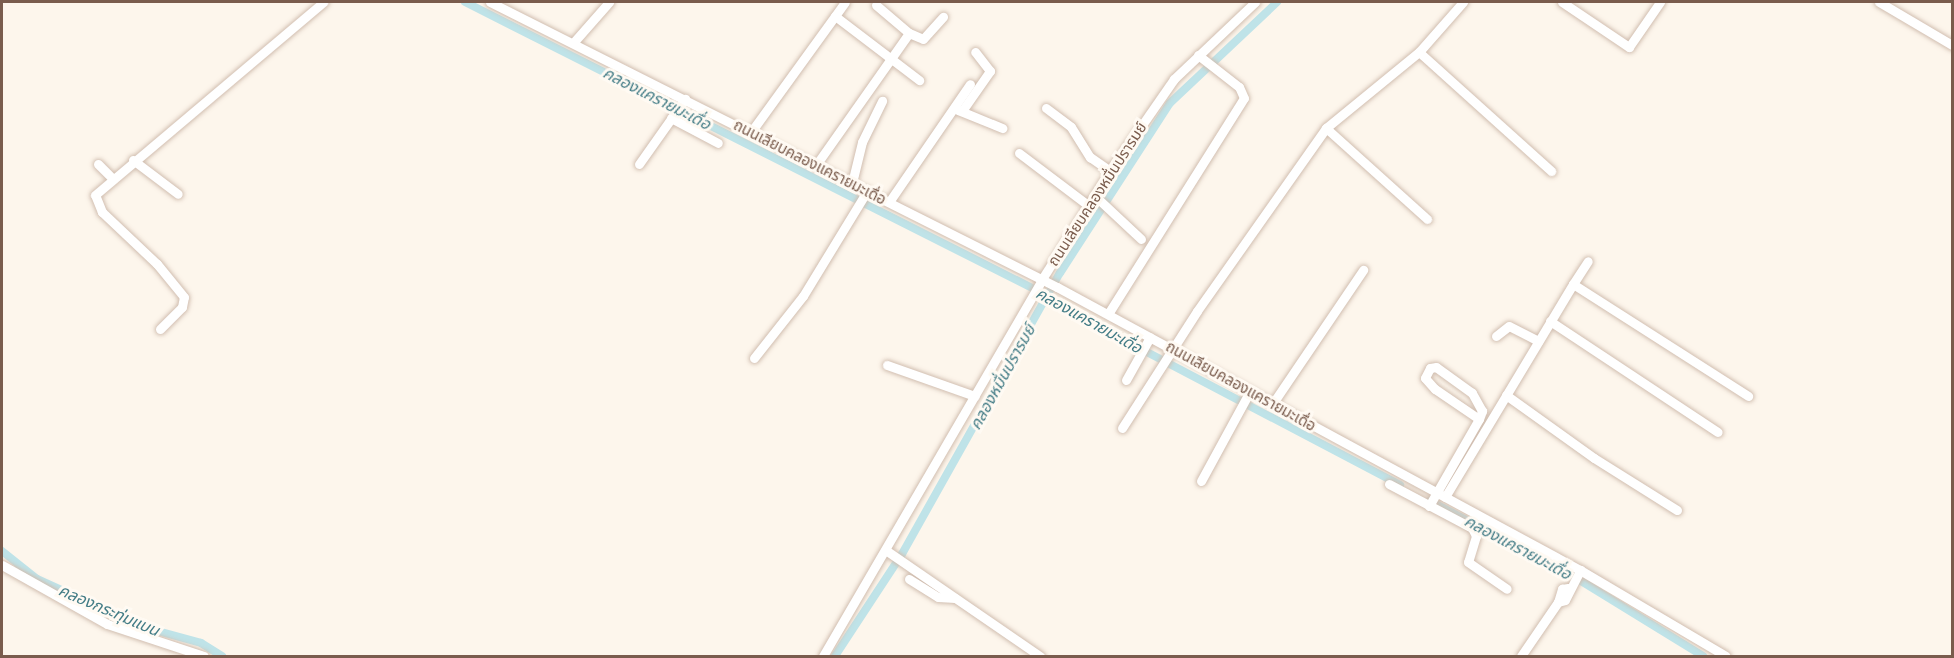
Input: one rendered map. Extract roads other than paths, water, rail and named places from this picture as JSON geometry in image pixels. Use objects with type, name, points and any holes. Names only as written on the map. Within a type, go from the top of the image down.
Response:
[{"type":"street","points":[[160,329],[182,307],[184,297],[157,264],[102,212],[95,195],[112,178],[323,2]]},
{"type":"street","name":"ถนนเลียบคลองแครายมะเดื่อ","points":[[490,2],[852,183],[863,198],[889,202],[1044,286],[1108,314],[1147,343],[1168,355],[1247,398],[1273,403],[1435,498],[1726,657]]},
{"type":"street","points":[[573,43],[609,2]]},
{"type":"street","points":[[752,132],[845,2]]},
{"type":"street","name":"ถนนเลียบคลองหมื่นปรารมย์","points":[[823,657],[893,554],[975,396],[1044,286],[1089,206],[1102,201],[1110,171],[1161,96],[1204,62],[1255,2]]},
{"type":"street","points":[[1122,428],[1168,355],[1326,128],[1419,52],[1463,2]]},
{"type":"street","points":[[1562,2],[1629,47],[1660,2]]},
{"type":"street","points":[[1879,2],[1953,45]]},
{"type":"street","points":[[876,5],[909,33],[923,39],[943,17]]},
{"type":"street","points":[[835,16],[919,80]]},
{"type":"street","points":[[816,165],[909,33]]},
{"type":"street","points":[[889,202],[957,110],[990,71],[975,52]]},
{"type":"street","points":[[1419,52],[1551,171]]},
{"type":"street","points":[[1108,314],[1244,98],[1239,87],[1204,62]]},
{"type":"street","points":[[957,110],[970,84]]},
{"type":"street","points":[[639,164],[685,99]]},
{"type":"street","points":[[852,183],[862,142],[882,101]]},
{"type":"street","points":[[1046,108],[1071,127],[1090,157],[1110,171]]},
{"type":"street","points":[[957,110],[1002,128]]},
{"type":"street","points":[[675,112],[718,143]]},
{"type":"street","points":[[1326,128],[1427,219]]},
{"type":"street","points":[[1019,153],[1089,206]]},
{"type":"street","points":[[134,160],[178,194]]},
{"type":"street","points":[[99,164],[112,178]]},
{"type":"street","points":[[754,358],[799,303],[863,198]]},
{"type":"street","points":[[1102,201],[1141,238]]},
{"type":"street","points":[[1435,498],[1506,395],[1588,261]]},
{"type":"street","points":[[1273,403],[1363,270]]},
{"type":"street","points":[[1573,284],[1748,396]]},
{"type":"street","points":[[1550,321],[1718,432]]},
{"type":"street","points":[[1496,336],[1509,326],[1538,341]]},
{"type":"street","points":[[1126,380],[1147,343]]},
{"type":"street","points":[[887,365],[975,396]]},
{"type":"street","points":[[1435,498],[1479,419],[1482,411],[1480,402],[1436,366],[1425,373],[1435,389],[1479,419]]},
{"type":"street","points":[[1456,404],[1466,389]]},
{"type":"street","points":[[1506,395],[1594,458],[1677,510]]},
{"type":"street","points":[[1202,481],[1247,398]]},
{"type":"street","points":[[1389,484],[1435,498],[1475,532],[1468,562],[1507,589]]},
{"type":"street","points":[[893,554],[1040,657]]},
{"type":"street","points":[[2,565],[107,624],[204,657]]},
{"type":"street","points":[[1521,657],[1558,603],[1562,589],[1568,588],[1577,574]]},
{"type":"street","points":[[909,579],[938,597],[955,598]]},
{"type":"waterway","name":"คลองแครายมะเดื่อ","points":[[465,2],[1040,292],[1046,299],[1400,485]]},
{"type":"waterway","name":"คลองหมื่นปรารมย์","points":[[835,656],[902,554],[1060,273],[1170,103],[1277,2]]},
{"type":"waterway","name":"คลองแครายมะเดื่อ","points":[[1430,501],[1573,576],[1703,656]]},
{"type":"waterway","name":"คลองกระทุ่มแบน","points":[[2,551],[37,579],[143,627],[201,643],[222,656]]}]
